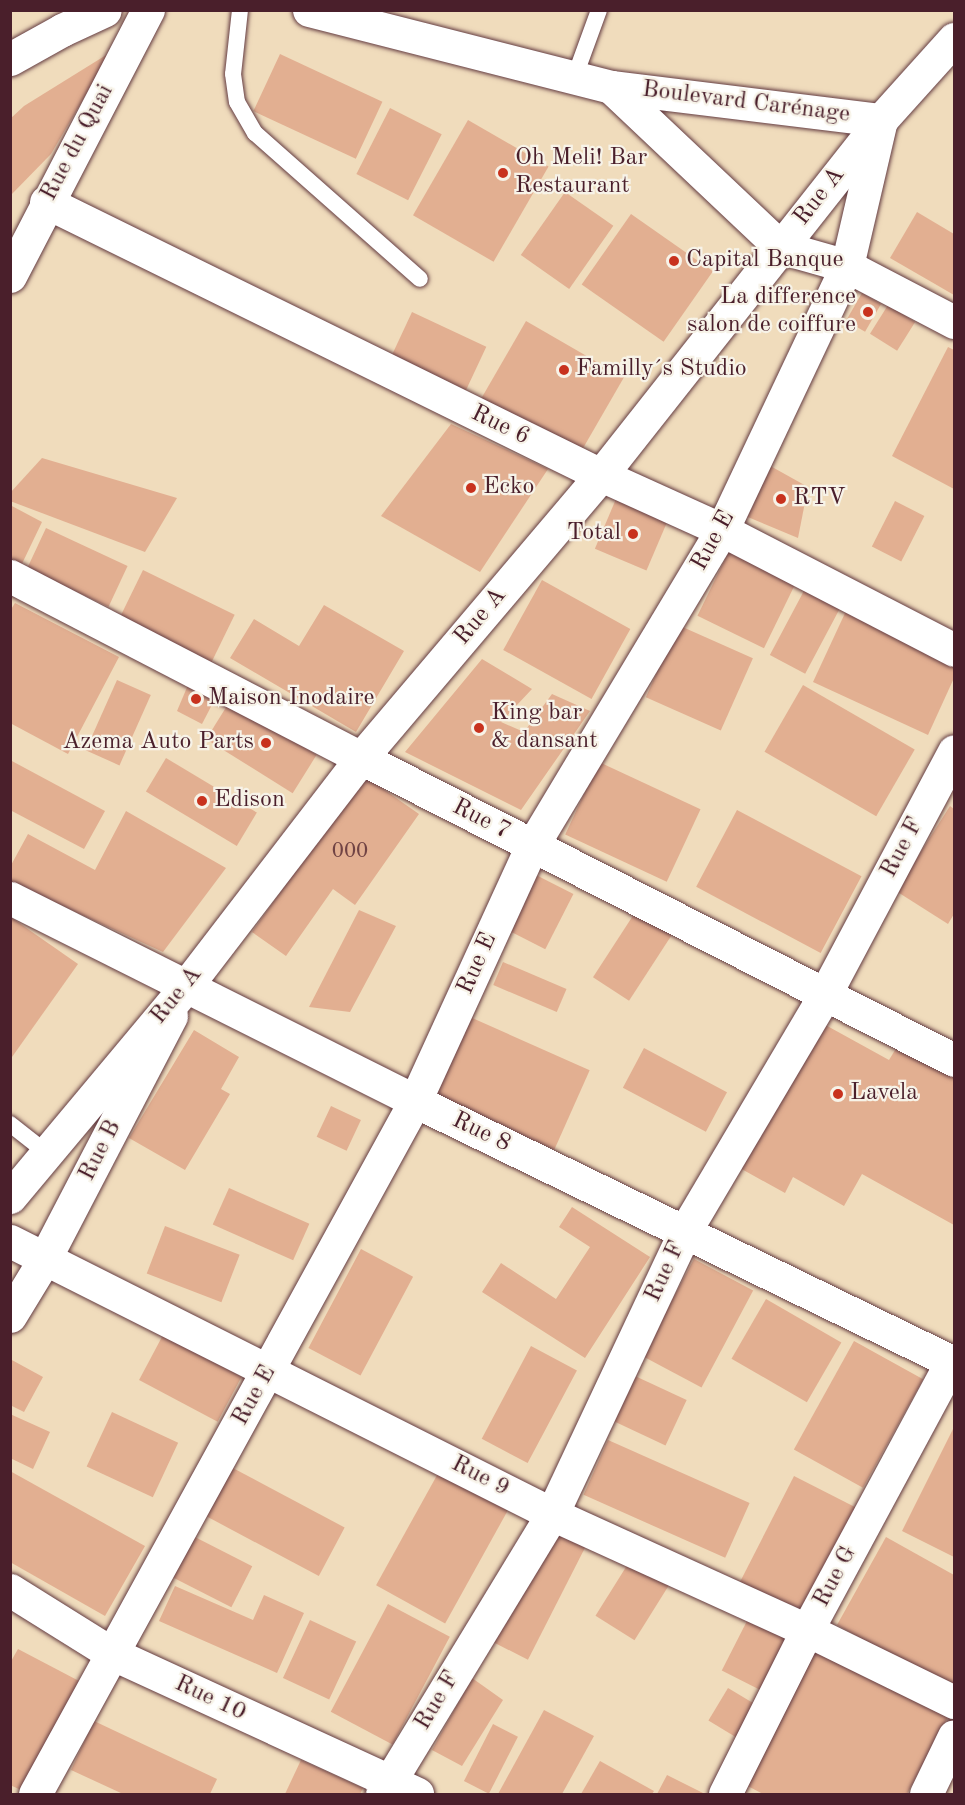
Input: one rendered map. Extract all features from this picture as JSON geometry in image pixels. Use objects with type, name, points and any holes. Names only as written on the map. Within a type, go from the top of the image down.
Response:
[{"type":"street","points":[[10,59],[65,20],[105,10]]},
{"type":"street","name":"Rue du Quai","points":[[10,276],[46,202],[148,10]]},
{"type":"street","name":"Boulevard Carénage","points":[[309,10],[611,87],[881,120]]},
{"type":"street","name":"Rue A","points":[[10,1197],[187,985],[361,758],[601,476],[881,120],[954,39]]},
{"type":"street","name":"Boulevard Carénage","points":[[611,87],[780,248]]},
{"type":"street","name":"Rue E","points":[[35,1794],[111,1653],[270,1370],[415,1101],[532,846],[722,530],[847,266],[881,120]]},
{"type":"street","name":"Rue 6","points":[[46,202],[601,476],[722,530],[954,650]]},
{"type":"street","points":[[780,248],[847,266],[954,322]]},
{"type":"street","name":"Rue 7","points":[[10,576],[824,996],[954,1060]]},
{"type":"street","name":"Rue F","points":[[396,1790],[552,1514],[685,1231],[824,996],[954,752]]},
{"type":"street","name":"Rue 8","points":[[10,898],[415,1101],[953,1362]]},
{"type":"street","name":"Rue B","points":[[10,1316],[44,1260],[187,985]]},
{"type":"street","name":"Rue 9","points":[[10,1241],[552,1514],[807,1630],[954,1702]]},
{"type":"street","name":"Rue G","points":[[725,1794],[807,1630],[953,1362]]},
{"type":"street","name":"Rue 10","points":[[10,1590],[111,1653],[396,1790]]},
{"type":"street","points":[[926,1794],[954,1736]]},
{"type":"lane","points":[[240,10],[233,74],[237,102],[255,133],[420,279]]},
{"type":"lane","points":[[575,76],[599,10]]},
{"type":"lane","points":[[10,1124],[47,1153]]},
{"type":"building","points":[[111,52],[51,154],[10,196],[10,119],[24,106]]},
{"type":"building","points":[[280,54],[382,102],[356,159],[253,111]]},
{"type":"building","points":[[390,108],[442,134],[408,200],[356,174]]},
{"type":"building","points":[[468,120],[549,166],[494,262],[413,215]]},
{"type":"building","points":[[565,192],[613,226],[569,289],[521,255]]},
{"type":"building","points":[[917,212],[954,234],[954,295],[890,258]]},
{"type":"building","points":[[631,214],[713,271],[664,342],[582,284]]},
{"type":"building","points":[[862,293],[881,304],[865,332],[846,321]]},
{"type":"building","points":[[888,305],[915,322],[897,351],[870,334]]},
{"type":"building","points":[[412,312],[486,347],[463,396],[389,361]]},
{"type":"building","points":[[526,321],[624,378],[577,458],[480,402]]},
{"type":"building","points":[[948,347],[954,350],[954,489],[892,456]]},
{"type":"building","points":[[451,424],[548,469],[480,572],[381,516]]},
{"type":"building","points":[[42,458],[177,498],[145,552],[10,501],[10,493]]},
{"type":"building","points":[[765,463],[808,487],[798,538],[743,515]]},
{"type":"building","points":[[616,499],[668,521],[646,571],[595,549]]},
{"type":"building","points":[[895,501],[924,516],[901,561],[872,546]]},
{"type":"building","points":[[10,505],[42,522],[19,570],[10,566]]},
{"type":"building","points":[[46,528],[128,566],[109,607],[27,569]]},
{"type":"building","points":[[729,551],[796,583],[764,648],[697,616]]},
{"type":"building","points":[[143,570],[235,615],[210,666],[118,621]]},
{"type":"building","points":[[542,580],[630,629],[592,699],[503,650]]},
{"type":"building","points":[[806,587],[841,606],[805,674],[770,655]]},
{"type":"building","points":[[15,603],[119,657],[68,754],[10,723],[10,611]]},
{"type":"building","points":[[324,605],[404,651],[356,732],[230,658],[254,619],[299,646]]},
{"type":"building","points":[[846,611],[954,662],[954,678],[928,735],[813,682]]},
{"type":"building","points":[[678,625],[753,658],[721,731],[646,697]]},
{"type":"building","points":[[482,659],[532,689],[501,722],[524,732],[552,694],[590,711],[521,810],[405,752]]},
{"type":"building","points":[[117,680],[151,695],[119,765],[86,750]]},
{"type":"building","points":[[188,685],[216,697],[202,724],[177,711]]},
{"type":"building","points":[[803,685],[915,750],[876,816],[764,752]]},
{"type":"building","points":[[230,701],[317,755],[293,793],[206,739]]},
{"type":"building","points":[[166,758],[257,813],[237,846],[146,791]]},
{"type":"building","points":[[10,760],[105,811],[84,849],[10,810]]},
{"type":"building","points":[[599,762],[701,809],[667,882],[565,835]]},
{"type":"building","points":[[363,775],[419,814],[355,905],[333,889],[286,956],[252,932]]},
{"type":"building","points":[[950,806],[954,809],[954,914],[948,924],[896,891]]},
{"type":"building","points":[[737,810],[861,876],[821,953],[696,887]]},
{"type":"building","points":[[126,811],[226,868],[163,952],[10,882],[10,867],[28,834],[95,870]]},
{"type":"building","points":[[536,875],[573,894],[545,949],[508,930]]},
{"type":"building","points":[[359,910],[396,926],[350,1012],[309,1007]]},
{"type":"building","points":[[636,911],[672,934],[629,1001],[593,977]]},
{"type":"building","points":[[12,918],[78,964],[12,1057],[10,921]]},
{"type":"building","points":[[503,962],[567,989],[557,1012],[493,985]]},
{"type":"building","points":[[470,1017],[590,1070],[554,1150],[435,1096]]},
{"type":"building","points":[[820,1022],[889,1060],[900,1042],[954,1072],[954,1225],[862,1174],[844,1206],[793,1177],[785,1193],[738,1167]]},
{"type":"building","points":[[194,1030],[239,1057],[221,1089],[230,1094],[185,1170],[129,1138]]},
{"type":"building","points":[[644,1048],[727,1092],[706,1132],[623,1088]]},
{"type":"building","points":[[331,1106],[361,1120],[347,1151],[317,1137]]},
{"type":"building","points":[[229,1188],[309,1224],[293,1260],[213,1225]]},
{"type":"building","points":[[572,1207],[650,1257],[585,1358],[482,1292],[501,1263],[556,1299],[590,1247],[559,1227]]},
{"type":"building","points":[[165,1226],[240,1255],[221,1302],[147,1274]]},
{"type":"building","points":[[361,1249],[413,1277],[361,1376],[308,1348]]},
{"type":"building","points":[[694,1259],[753,1290],[702,1388],[642,1356]]},
{"type":"building","points":[[766,1299],[841,1342],[807,1402],[732,1359]]},
{"type":"building","points":[[163,1335],[242,1377],[218,1422],[139,1380]]},
{"type":"building","points":[[854,1341],[923,1379],[863,1488],[794,1449]]},
{"type":"building","points":[[531,1346],[577,1370],[528,1463],[482,1439]]},
{"type":"building","points":[[10,1359],[43,1377],[24,1412],[10,1405]]},
{"type":"building","points":[[635,1376],[687,1400],[666,1445],[614,1421]]},
{"type":"building","points":[[112,1412],[178,1443],[153,1497],[87,1466]]},
{"type":"building","points":[[10,1414],[50,1432],[33,1469],[10,1458]]},
{"type":"building","points":[[954,1427],[954,1557],[902,1531]]},
{"type":"building","points":[[608,1440],[750,1503],[725,1558],[584,1495]]},
{"type":"building","points":[[229,1466],[345,1528],[319,1576],[203,1515]]},
{"type":"building","points":[[441,1468],[510,1506],[445,1623],[376,1585]]},
{"type":"building","points":[[10,1471],[145,1546],[105,1616],[10,1562]]},
{"type":"building","points":[[794,1476],[856,1508],[801,1616],[739,1584]]},
{"type":"building","points":[[550,1524],[587,1543],[528,1660],[491,1641]]},
{"type":"building","points":[[189,1534],[252,1566],[231,1607],[168,1575]]},
{"type":"building","points":[[886,1537],[954,1575],[954,1690],[837,1625]]},
{"type":"building","points":[[631,1559],[670,1583],[635,1640],[595,1616]]},
{"type":"building","points":[[175,1586],[253,1620],[264,1595],[304,1613],[277,1673],[159,1621]]},
{"type":"building","points":[[388,1604],[450,1637],[393,1745],[331,1712]]},
{"type":"building","points":[[749,1617],[790,1638],[763,1691],[722,1670]]},
{"type":"building","points":[[310,1620],[356,1642],[329,1700],[283,1678]]},
{"type":"building","points":[[813,1646],[948,1717],[907,1794],[763,1794],[740,1782]]},
{"type":"building","points":[[18,1649],[79,1681],[21,1790],[10,1785],[10,1663]]},
{"type":"building","points":[[472,1678],[503,1700],[462,1766],[432,1750]]},
{"type":"building","points":[[728,1688],[760,1707],[740,1740],[708,1721]]},
{"type":"building","points":[[544,1710],[594,1736],[562,1794],[498,1794]]},
{"type":"building","points":[[94,1721],[217,1779],[210,1794],[123,1794],[71,1770]]},
{"type":"building","points":[[493,1724],[518,1737],[489,1794],[464,1781]]},
{"type":"building","points":[[301,1760],[363,1788],[360,1794],[285,1794]]},
{"type":"building","points":[[600,1761],[654,1791],[652,1794],[581,1794]]},
{"type":"building","points":[[667,1775],[705,1794],[657,1794]]},
{"type":"place","name":"Oh Meli! Bar Restaurant","points":[[503,173]]},
{"type":"place","name":"Capital Banque","points":[[674,261]]},
{"type":"place","name":"La difference salon de coiffure","points":[[868,312]]},
{"type":"place","name":"Familly´s Studio","points":[[564,370]]},
{"type":"place","name":"Ecko","points":[[471,488]]},
{"type":"place","name":"RTV","points":[[781,499]]},
{"type":"place","name":"Total","points":[[633,534]]},
{"type":"place","name":"Maison Inodaire","points":[[196,699]]},
{"type":"place","name":"King bar & dansant","points":[[479,728]]},
{"type":"place","name":"Azema Auto Parts","points":[[266,743]]},
{"type":"place","name":"Edison","points":[[202,801]]},
{"type":"place","name":"Lavela","points":[[838,1094]]}]
